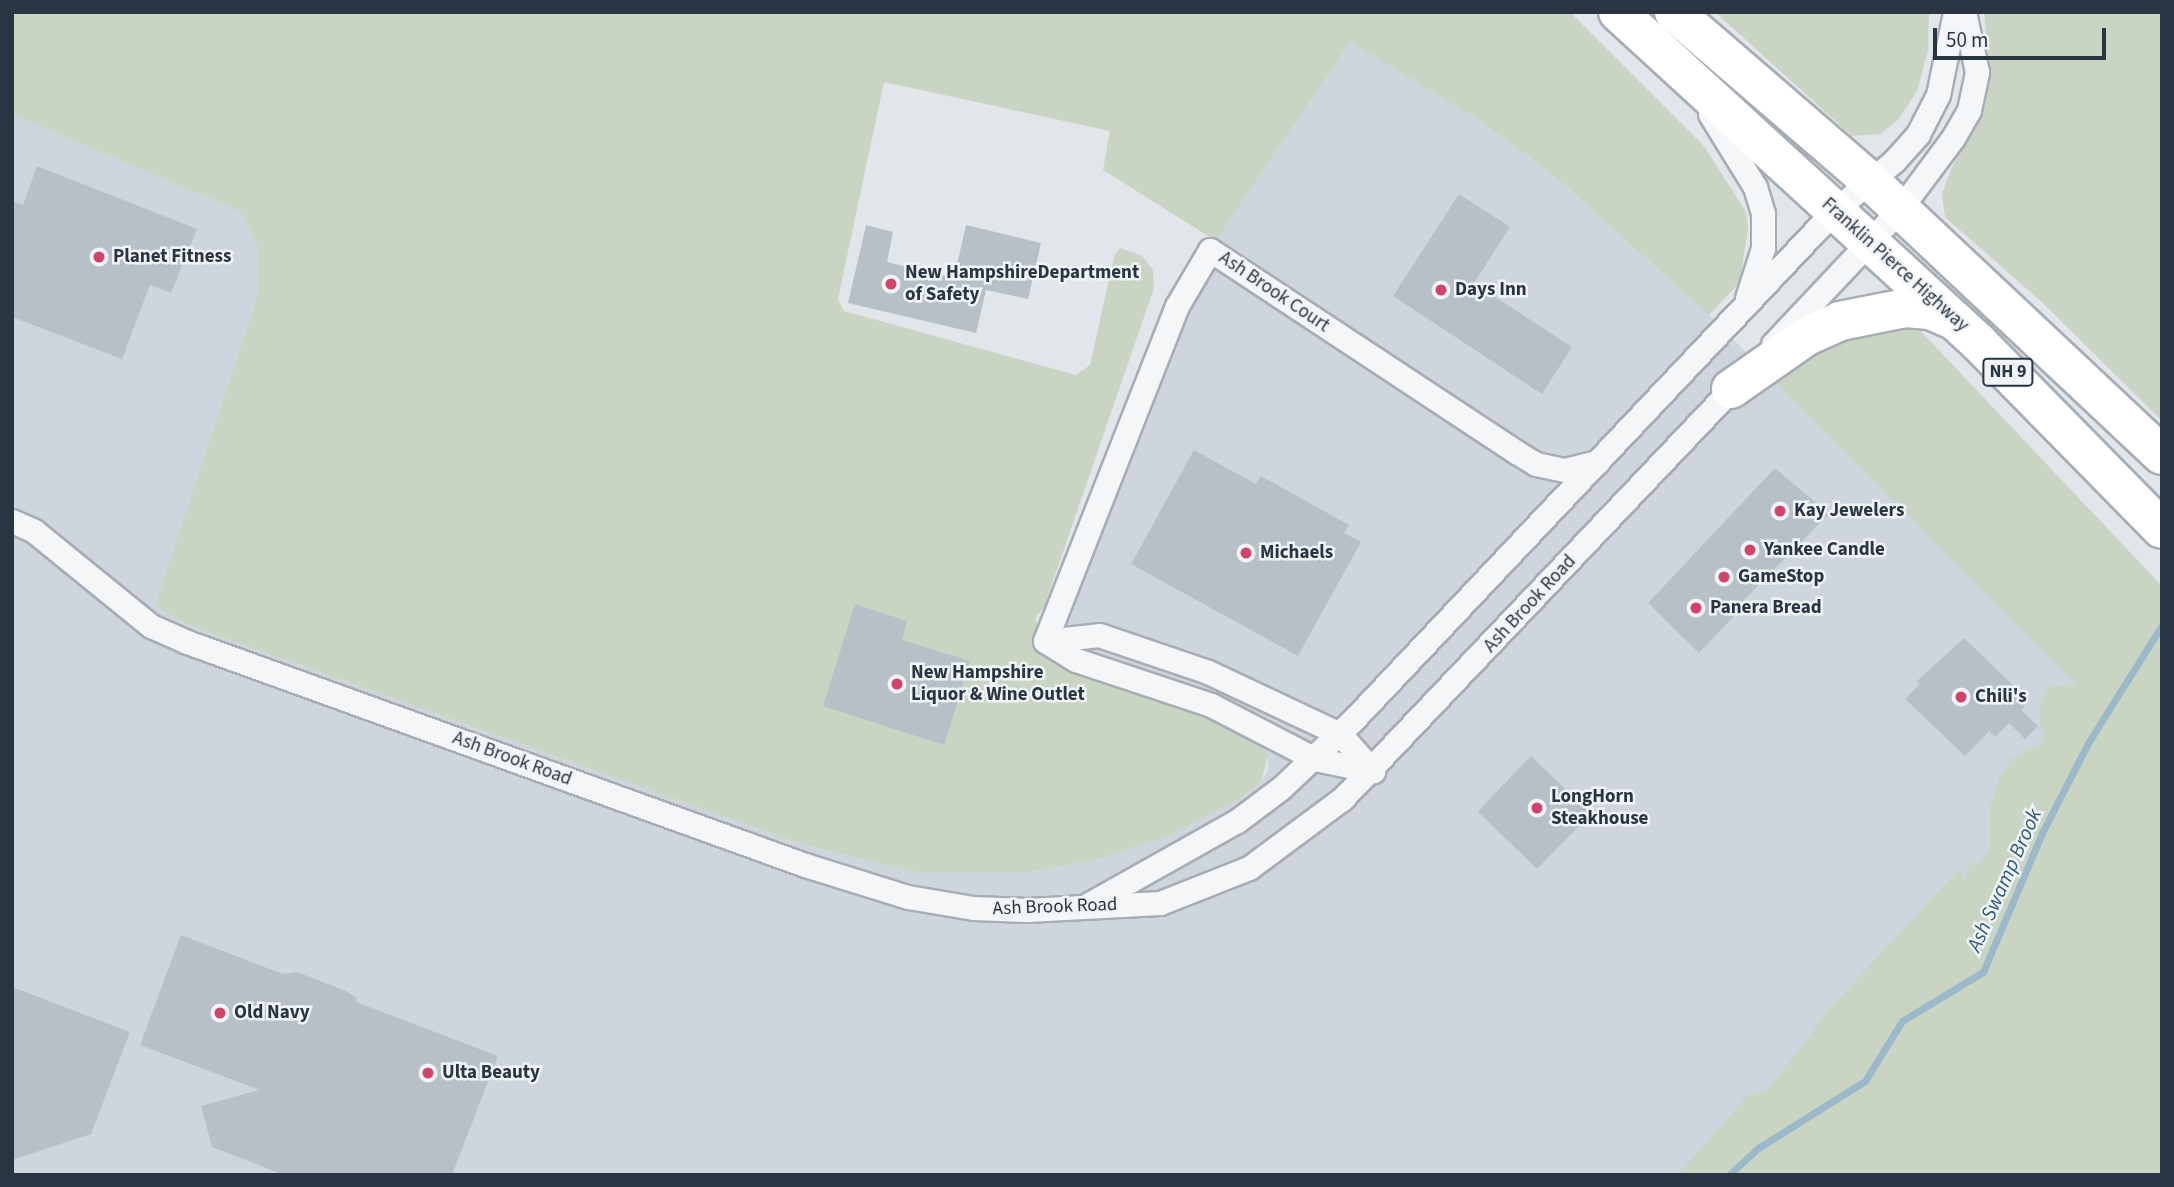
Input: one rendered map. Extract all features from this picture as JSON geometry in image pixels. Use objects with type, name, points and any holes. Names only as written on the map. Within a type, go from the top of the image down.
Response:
[{"type":"highway","name":"Franklin Pierce Highway","points":[[1618,12],[1958,322],[2152,518]]},
{"type":"highway","name":"NH 9","points":[[1674,12],[1870,181],[2162,455]]},
{"type":"highway","points":[[1731,389],[1807,336],[1840,321],[1905,308],[1930,310],[1958,322]]},
{"type":"street","points":[[1087,906],[1237,821],[1315,759],[1835,210],[1902,152],[1931,112],[1955,12]]},
{"type":"street","name":"Ash Brook Road","points":[[12,521],[34,531],[152,626],[187,642],[805,865],[908,897],[973,908],[1160,902],[1217,884],[1287,841],[1373,771],[1900,209],[1941,158],[1969,110],[1977,72],[1964,12]]},
{"type":"street","points":[[1660,51],[1716,122],[1755,187],[1763,214],[1763,248],[1744,307]]},
{"type":"street","name":"Ash Brook Court","points":[[1045,641],[1177,306],[1210,250],[1516,453],[1565,470],[1598,462]]},
{"type":"street","points":[[1045,641],[1099,635],[1172,658],[1250,690],[1339,734],[1373,771]]},
{"type":"street","points":[[1045,641],[1076,660],[1211,705],[1315,759],[1373,771]]},
{"type":"shaded area","points":[[1350,42],[1479,120],[1552,174],[1709,315],[2107,714],[1729,1175],[12,1175],[12,114],[290,232],[155,606],[188,625],[804,845],[918,872],[1028,872],[1098,859],[1168,836],[1241,798],[1261,782],[1268,770],[1268,756],[1259,741],[1123,684],[1075,673],[1045,641],[1210,250]]},
{"type":"green space","points":[[12,12],[1570,12],[1704,146],[1746,212],[1748,228],[1740,282],[1709,315],[1552,174],[1479,120],[1350,42],[1216,241],[1103,170],[1110,131],[884,82],[838,299],[844,311],[1076,375],[1090,365],[1114,257],[1120,248],[1142,256],[1153,270],[1154,288],[1044,607],[1035,618],[1045,641],[1075,673],[1123,684],[1225,723],[1259,741],[1268,755],[1261,782],[1241,798],[1168,836],[1098,859],[1028,872],[918,872],[804,845],[188,625],[155,606],[257,299],[257,243],[240,211],[12,114]]},
{"type":"green space","points":[[1715,12],[1929,12],[1928,50],[1917,91],[1898,120],[1880,134],[1852,136]]},
{"type":"green space","points":[[1984,12],[2162,12],[2162,421],[2045,305],[1945,217],[1942,194],[1952,167],[1982,115],[1990,74]]},
{"type":"green space","points":[[1883,321],[1914,324],[2162,586],[2162,1175],[1678,1175],[1747,1096],[1767,1091],[1833,1005],[1960,868],[1965,883],[1970,863],[1980,864],[1990,849],[1990,807],[2000,775],[2012,759],[2037,745],[2046,733],[2040,724],[2040,702],[2050,686],[2077,685],[1775,382],[1823,346]]},
{"type":"building","name":"Planet Fitness","points":[[37,166],[197,229],[171,293],[150,285],[122,359],[12,317],[12,201],[23,205]]},
{"type":"building","name":"Days Inn","points":[[1459,194],[1510,227],[1474,283],[1572,347],[1542,394],[1393,296]]},
{"type":"building","name":"New HampshireDepartment of Safety","points":[[866,225],[893,232],[887,262],[954,278],[966,225],[1041,243],[1028,299],[986,290],[976,333],[848,303]]},
{"type":"building","name":"Michaels","points":[[1194,450],[1256,484],[1261,476],[1349,525],[1344,533],[1361,542],[1298,656],[1131,564]]},
{"type":"building","points":[[1775,468],[1829,514],[1734,610],[1737,613],[1699,653],[1648,603]]},
{"type":"building","name":"New Hampshire Liquor & Wine Outlet","points":[[855,604],[907,621],[902,640],[970,661],[944,745],[823,706]]},
{"type":"building","name":"Chili's","points":[[1964,638],[2018,690],[2014,695],[2025,706],[2021,710],[2038,726],[2025,739],[2009,723],[1995,737],[1989,731],[1965,756],[1905,699],[1920,684],[1917,681]]},
{"type":"building","name":"LongHorn Steakhouse","points":[[1531,756],[1591,814],[1537,869],[1478,811]]},
{"type":"building","points":[[181,935],[283,974],[297,972],[346,991],[357,998],[356,1002],[498,1056],[452,1175],[284,1175],[212,1147],[201,1106],[259,1090],[140,1045]]},
{"type":"building","points":[[12,987],[130,1032],[91,1134],[12,1160]]},
{"type":"waterway","name":"Ash Swamp Brook","points":[[1729,1175],[1758,1148],[1865,1081],[1902,1021],[1983,972],[2042,833],[2088,743],[2162,625]]},
{"type":"place","name":"Planet Fitness","points":[[99,257]]},
{"type":"place","name":"New HampshireDepartment of Safety","points":[[891,284]]},
{"type":"place","name":"Days Inn","points":[[1441,290]]},
{"type":"place","name":"Kay Jewelers","points":[[1780,511]]},
{"type":"place","name":"Yankee Candle","points":[[1750,550]]},
{"type":"place","name":"Michaels","points":[[1246,553]]},
{"type":"place","name":"GameStop","points":[[1724,577]]},
{"type":"place","name":"Panera Bread","points":[[1696,608]]},
{"type":"place","name":"New Hampshire Liquor & Wine Outlet","points":[[897,684]]},
{"type":"place","name":"Chili's","points":[[1961,697]]},
{"type":"place","name":"LongHorn Steakhouse","points":[[1537,808]]},
{"type":"place","name":"Old Navy","points":[[220,1013]]},
{"type":"place","name":"Ulta Beauty","points":[[428,1073]]}]
